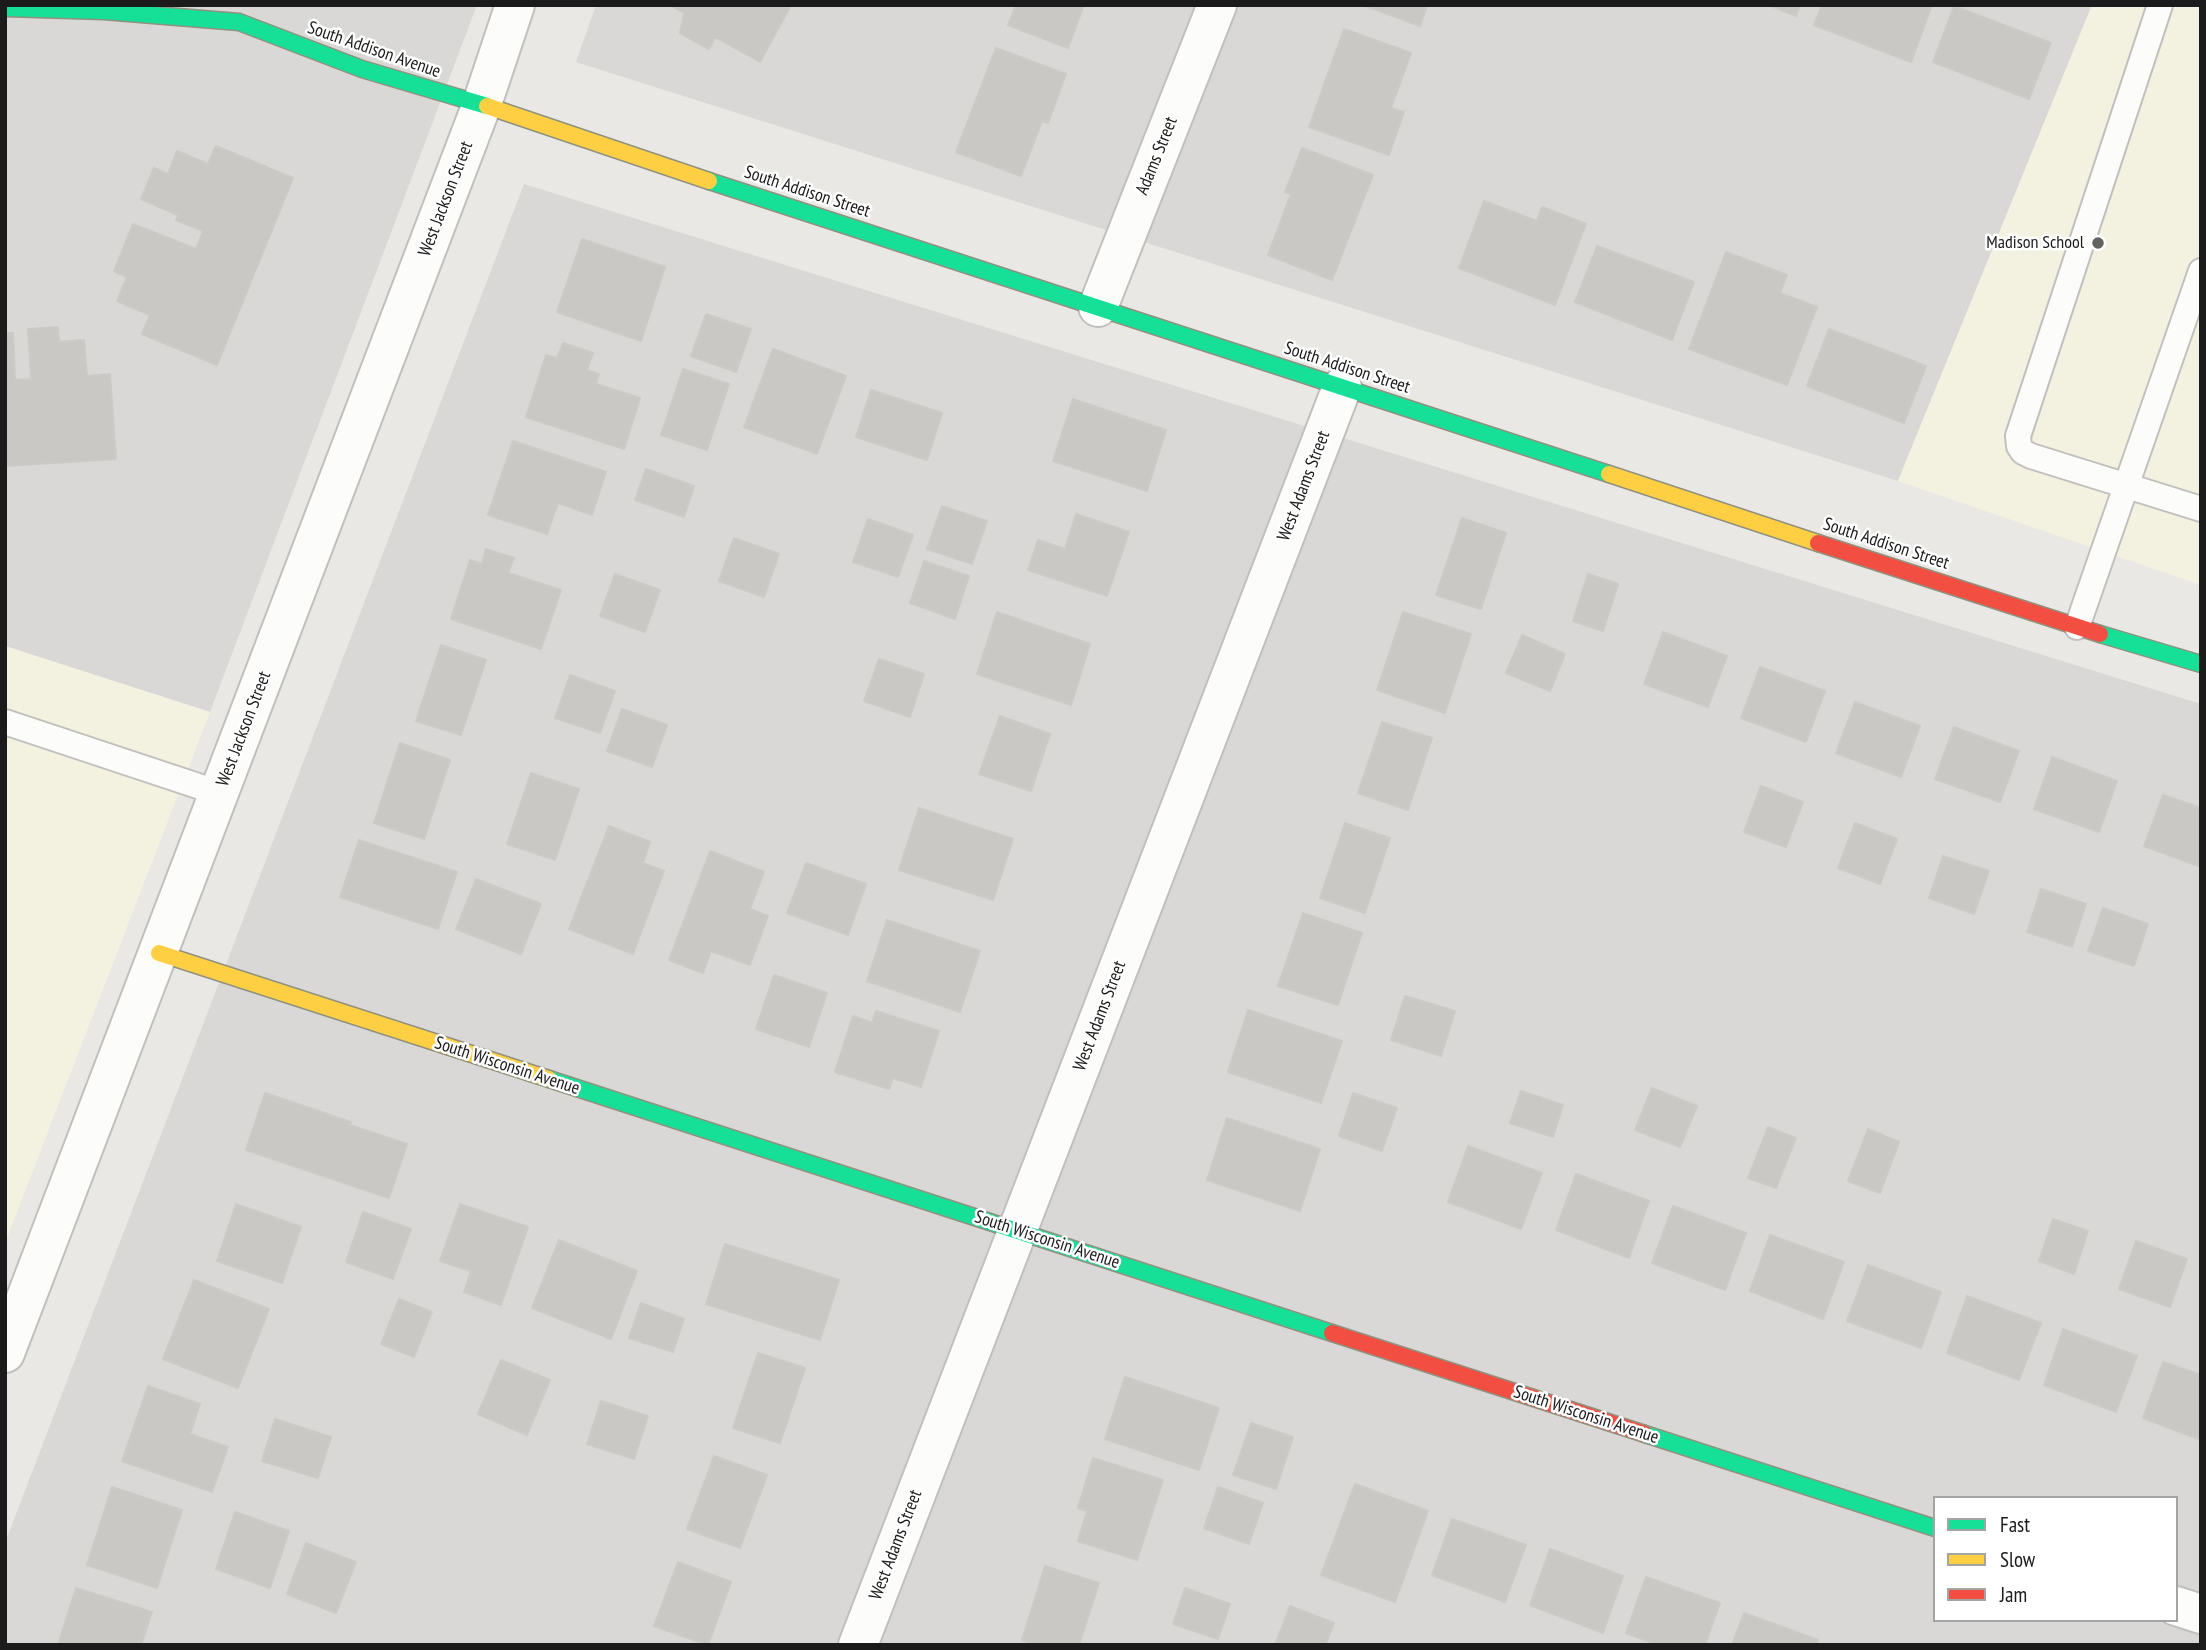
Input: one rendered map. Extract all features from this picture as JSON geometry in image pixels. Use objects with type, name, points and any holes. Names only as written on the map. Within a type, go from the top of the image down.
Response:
[{"type":"street","name":"West Jackson Street","points":[[5,1353],[482,104],[515,5]]},
{"type":"street","name":"Adams Street","points":[[1098,307],[1217,5]]},
{"type":"street","name":"South Addison Avenue","points":[[5,8],[104,8],[239,22],[362,69],[482,104]]},
{"type":"street","name":"South Addison Street","points":[[482,104],[541,126],[2077,627],[2201,664]]},
{"type":"street","name":"West Adams Street","points":[[858,1645],[1342,387]]},
{"type":"street","name":"South Wisconsin Avenue","points":[[159,953],[1933,1527]]},
{"type":"street","points":[[2178,1607],[2201,1614]]},
{"type":"lane","points":[[2160,5],[2018,436],[2019,446],[2031,456],[2201,509]]},
{"type":"lane","points":[[2077,627],[2201,271]]},
{"type":"lane","points":[[5,722],[219,793]]},
{"type":"shaded area","points":[[5,5],[477,5],[210,712],[5,646]]},
{"type":"shaded area","points":[[596,5],[2092,5],[1898,481],[576,62]]},
{"type":"shaded area","name":"Madison School","points":[[2092,5],[2201,5],[2201,585],[1898,481]]},
{"type":"shaded area","points":[[524,184],[2201,704],[2201,1645],[5,1645],[5,1543]]},
{"type":"shaded area","points":[[5,646],[210,712],[5,1243]]},
{"type":"building","points":[[670,5],[791,5],[760,62],[715,37],[709,49],[680,33],[684,13]]},
{"type":"building","points":[[1016,5],[1084,5],[1068,48],[1008,25]]},
{"type":"building","points":[[1363,5],[1427,5],[1420,26]]},
{"type":"building","points":[[1769,5],[1800,5],[1796,16]]},
{"type":"building","points":[[1822,5],[1932,5],[1911,62],[1814,25]]},
{"type":"building","points":[[1954,6],[2051,43],[2029,99],[1933,62]]},
{"type":"building","points":[[1344,29],[1411,53],[1391,108],[1404,112],[1389,155],[1309,127]]},
{"type":"building","points":[[996,48],[1066,74],[1048,123],[1042,121],[1021,176],[956,152]]},
{"type":"building","points":[[216,146],[293,178],[217,365],[142,334],[150,315],[117,301],[127,277],[114,271],[133,224],[196,249],[203,231],[176,220],[178,215],[141,199],[154,168],[168,174],[177,151],[208,164]]},
{"type":"building","points":[[1302,148],[1373,175],[1332,280],[1268,255],[1291,194],[1285,192]]},
{"type":"building","points":[[1484,201],[1537,221],[1542,207],[1586,224],[1555,305],[1459,268]]},
{"type":"building","points":[[582,239],[665,267],[641,341],[557,312]]},
{"type":"building","points":[[1597,246],[1694,282],[1672,340],[1575,302]]},
{"type":"building","points":[[1726,252],[1787,275],[1780,293],[1817,307],[1787,385],[1689,349]]},
{"type":"building","points":[[706,314],[751,329],[736,372],[691,356]]},
{"type":"building","points":[[58,327],[59,342],[84,340],[87,376],[110,374],[116,459],[5,466],[5,333],[13,333],[15,380],[31,379],[28,329]]},
{"type":"building","points":[[1829,329],[1926,366],[1904,423],[1807,386]]},
{"type":"building","points":[[563,343],[593,353],[587,370],[599,374],[596,384],[640,398],[624,449],[526,417],[546,355],[557,358]]},
{"type":"building","points":[[773,349],[846,376],[817,454],[744,427]]},
{"type":"building","points":[[683,369],[729,384],[707,450],[661,435]]},
{"type":"building","points":[[871,390],[942,413],[927,460],[856,437]]},
{"type":"building","points":[[1073,399],[1166,430],[1147,491],[1053,461]]},
{"type":"building","points":[[513,441],[606,472],[592,515],[558,503],[547,534],[488,515]]},
{"type":"building","points":[[646,469],[694,486],[684,517],[635,500]]},
{"type":"building","points":[[942,506],[987,521],[972,564],[927,549]]},
{"type":"building","points":[[1076,514],[1129,532],[1107,596],[1028,570],[1038,540],[1065,549]]},
{"type":"building","points":[[1462,518],[1506,533],[1481,609],[1436,595]]},
{"type":"building","points":[[868,519],[913,535],[898,577],[853,562]]},
{"type":"building","points":[[734,538],[779,554],[764,597],[719,581]]},
{"type":"building","points":[[486,549],[514,558],[508,573],[561,590],[541,649],[451,619],[470,560],[482,564]]},
{"type":"building","points":[[924,561],[969,576],[955,619],[910,603]]},
{"type":"building","points":[[615,574],[660,590],[645,632],[600,616]]},
{"type":"building","points":[[1588,574],[1618,584],[1603,631],[1573,621]]},
{"type":"building","points":[[997,612],[1090,644],[1071,705],[977,674]]},
{"type":"building","points":[[1403,612],[1471,634],[1445,713],[1377,690]]},
{"type":"building","points":[[1663,632],[1727,656],[1708,707],[1644,684]]},
{"type":"building","points":[[1522,635],[1565,654],[1550,691],[1506,673]]},
{"type":"building","points":[[441,645],[486,660],[461,735],[416,721]]},
{"type":"building","points":[[879,659],[924,674],[910,717],[864,701]]},
{"type":"building","points":[[1760,667],[1825,691],[1806,742],[1741,718]]},
{"type":"building","points":[[570,675],[615,691],[600,733],[555,718]]},
{"type":"building","points":[[1855,702],[1920,726],[1901,777],[1836,753]]},
{"type":"building","points":[[622,709],[667,725],[652,767],[607,751]]},
{"type":"building","points":[[1000,716],[1050,734],[1031,791],[979,774]]},
{"type":"building","points":[[1382,722],[1432,738],[1408,810],[1358,793]]},
{"type":"building","points":[[1954,727],[2019,751],[2000,802],[1935,779]]},
{"type":"building","points":[[400,743],[450,760],[424,839],[374,823]]},
{"type":"building","points":[[2052,757],[2117,781],[2099,832],[2034,809]]},
{"type":"building","points":[[531,773],[579,789],[555,860],[507,844]]},
{"type":"building","points":[[1761,786],[1803,802],[1786,847],[1744,832]]},
{"type":"building","points":[[2163,795],[2201,808],[2201,867],[2144,846]]},
{"type":"building","points":[[919,808],[1013,839],[993,900],[899,870]]},
{"type":"building","points":[[1345,823],[1390,838],[1365,913],[1320,898]]},
{"type":"building","points":[[1855,823],[1897,839],[1880,884],[1838,868]]},
{"type":"building","points":[[609,826],[650,842],[643,863],[664,871],[633,954],[569,929]]},
{"type":"building","points":[[359,840],[457,872],[438,929],[340,897]]},
{"type":"building","points":[[710,851],[764,872],[750,909],[768,916],[750,965],[711,951],[703,973],[669,960]]},
{"type":"building","points":[[1943,856],[1989,871],[1974,914],[1929,898]]},
{"type":"building","points":[[806,863],[866,884],[848,935],[787,913]]},
{"type":"building","points":[[476,879],[541,904],[521,954],[456,929]]},
{"type":"building","points":[[2041,889],[2086,904],[2072,947],[2027,932]]},
{"type":"building","points":[[2103,908],[2148,924],[2134,966],[2088,951]]},
{"type":"building","points":[[1303,913],[1362,933],[1338,1005],[1278,986]]},
{"type":"building","points":[[887,920],[980,951],[960,1012],[867,981]]},
{"type":"building","points":[[774,975],[827,993],[809,1047],[756,1029]]},
{"type":"building","points":[[1405,996],[1455,1011],[1441,1056],[1391,1040]]},
{"type":"building","points":[[1248,1010],[1342,1041],[1321,1103],[1228,1072]]},
{"type":"building","points":[[876,1011],[939,1031],[921,1087],[893,1078],[889,1089],[835,1072],[853,1016],[872,1023]]},
{"type":"building","points":[[1652,1088],[1697,1106],[1680,1147],[1635,1130]]},
{"type":"building","points":[[1521,1091],[1563,1105],[1553,1137],[1510,1123]]},
{"type":"building","points":[[265,1093],[407,1144],[389,1198],[246,1150]]},
{"type":"building","points":[[1353,1093],[1397,1108],[1382,1151],[1339,1136]]},
{"type":"building","points":[[1227,1118],[1320,1149],[1300,1211],[1207,1180]]},
{"type":"building","points":[[1768,1127],[1796,1138],[1776,1188],[1748,1178]]},
{"type":"building","points":[[1868,1129],[1899,1142],[1880,1193],[1848,1181]]},
{"type":"building","points":[[1468,1146],[1542,1173],[1521,1229],[1448,1202]]},
{"type":"building","points":[[1576,1174],[1649,1201],[1629,1258],[1556,1230]]},
{"type":"building","points":[[236,1204],[301,1227],[282,1283],[217,1261]]},
{"type":"building","points":[[460,1204],[528,1227],[501,1305],[464,1292],[471,1271],[440,1261]]},
{"type":"building","points":[[1673,1206],[1746,1233],[1725,1290],[1652,1263]]},
{"type":"building","points":[[363,1212],[411,1229],[393,1279],[346,1262]]},
{"type":"building","points":[[2053,1219],[2088,1231],[2074,1274],[2039,1261]]},
{"type":"building","points":[[1770,1235],[1844,1262],[1823,1319],[1750,1291]]},
{"type":"building","points":[[559,1240],[637,1271],[611,1339],[532,1308]]},
{"type":"building","points":[[2136,1241],[2187,1259],[2170,1307],[2119,1289]]},
{"type":"building","points":[[725,1244],[839,1280],[820,1340],[706,1304]]},
{"type":"building","points":[[1868,1265],[1941,1292],[1921,1348],[1847,1321]]},
{"type":"building","points":[[194,1280],[269,1309],[238,1388],[163,1359]]},
{"type":"building","points":[[1967,1296],[2041,1323],[2019,1380],[1947,1353]]},
{"type":"building","points":[[399,1299],[432,1312],[414,1357],[381,1344]]},
{"type":"building","points":[[641,1303],[684,1319],[673,1352],[629,1338]]},
{"type":"building","points":[[2063,1329],[2137,1356],[2116,1412],[2044,1385]]},
{"type":"building","points":[[758,1353],[805,1368],[780,1443],[733,1428]]},
{"type":"building","points":[[501,1360],[550,1380],[527,1435],[478,1414]]},
{"type":"building","points":[[2163,1362],[2201,1375],[2201,1440],[2143,1418]]},
{"type":"building","points":[[1125,1377],[1219,1408],[1199,1470],[1105,1439]]},
{"type":"building","points":[[148,1386],[200,1404],[190,1434],[228,1447],[212,1492],[122,1461]]},
{"type":"building","points":[[601,1401],[648,1416],[634,1459],[587,1444]]},
{"type":"building","points":[[275,1419],[331,1437],[318,1478],[262,1461]]},
{"type":"building","points":[[1251,1423],[1293,1437],[1276,1489],[1233,1475]]},
{"type":"building","points":[[714,1456],[767,1475],[740,1548],[687,1529]]},
{"type":"building","points":[[1093,1458],[1163,1480],[1137,1560],[1078,1541],[1087,1511],[1078,1508]]},
{"type":"building","points":[[1355,1484],[1428,1511],[1395,1602],[1321,1575]]},
{"type":"building","points":[[112,1487],[182,1510],[157,1588],[87,1565]]},
{"type":"building","points":[[1218,1487],[1263,1503],[1249,1544],[1204,1528]]},
{"type":"building","points":[[235,1512],[289,1531],[270,1588],[216,1569]]},
{"type":"building","points":[[1452,1519],[1526,1545],[1505,1602],[1432,1575]]},
{"type":"building","points":[[306,1543],[356,1562],[336,1613],[287,1594]]},
{"type":"building","points":[[1550,1549],[1623,1576],[1603,1633],[1530,1605]]},
{"type":"building","points":[[678,1562],[731,1582],[708,1645],[654,1626]]},
{"type":"building","points":[[1045,1566],[1099,1583],[1079,1645],[1035,1645],[1022,1640]]},
{"type":"building","points":[[1646,1577],[1720,1603],[1705,1645],[1658,1645],[1626,1633]]},
{"type":"building","points":[[76,1588],[152,1612],[141,1645],[58,1645]]},
{"type":"building","points":[[1185,1588],[1230,1604],[1218,1639],[1173,1624]]},
{"type":"building","points":[[1290,1606],[1334,1623],[1325,1645],[1275,1645]]},
{"type":"building","points":[[1744,1613],[1818,1640],[1816,1645],[1732,1645]]},
{"type":"traffic: fast","points":[[5,8],[104,11],[239,22],[362,69],[487,106]]},
{"type":"traffic: fast","points":[[709,181],[1609,474]]},
{"type":"traffic: fast","points":[[2100,634],[2201,664]]},
{"type":"traffic: fast","points":[[549,1079],[1332,1333]]},
{"type":"traffic: fast","points":[[1645,1434],[1933,1527]]},
{"type":"traffic: slow","points":[[487,106],[709,181]]},
{"type":"traffic: slow","points":[[1609,474],[1818,543]]},
{"type":"traffic: slow","points":[[159,953],[549,1079]]},
{"type":"traffic: jam","points":[[1818,543],[2100,634]]},
{"type":"traffic: jam","points":[[1332,1333],[1645,1434]]},
{"type":"place","name":"Madison School","points":[[2098,243]]}]
